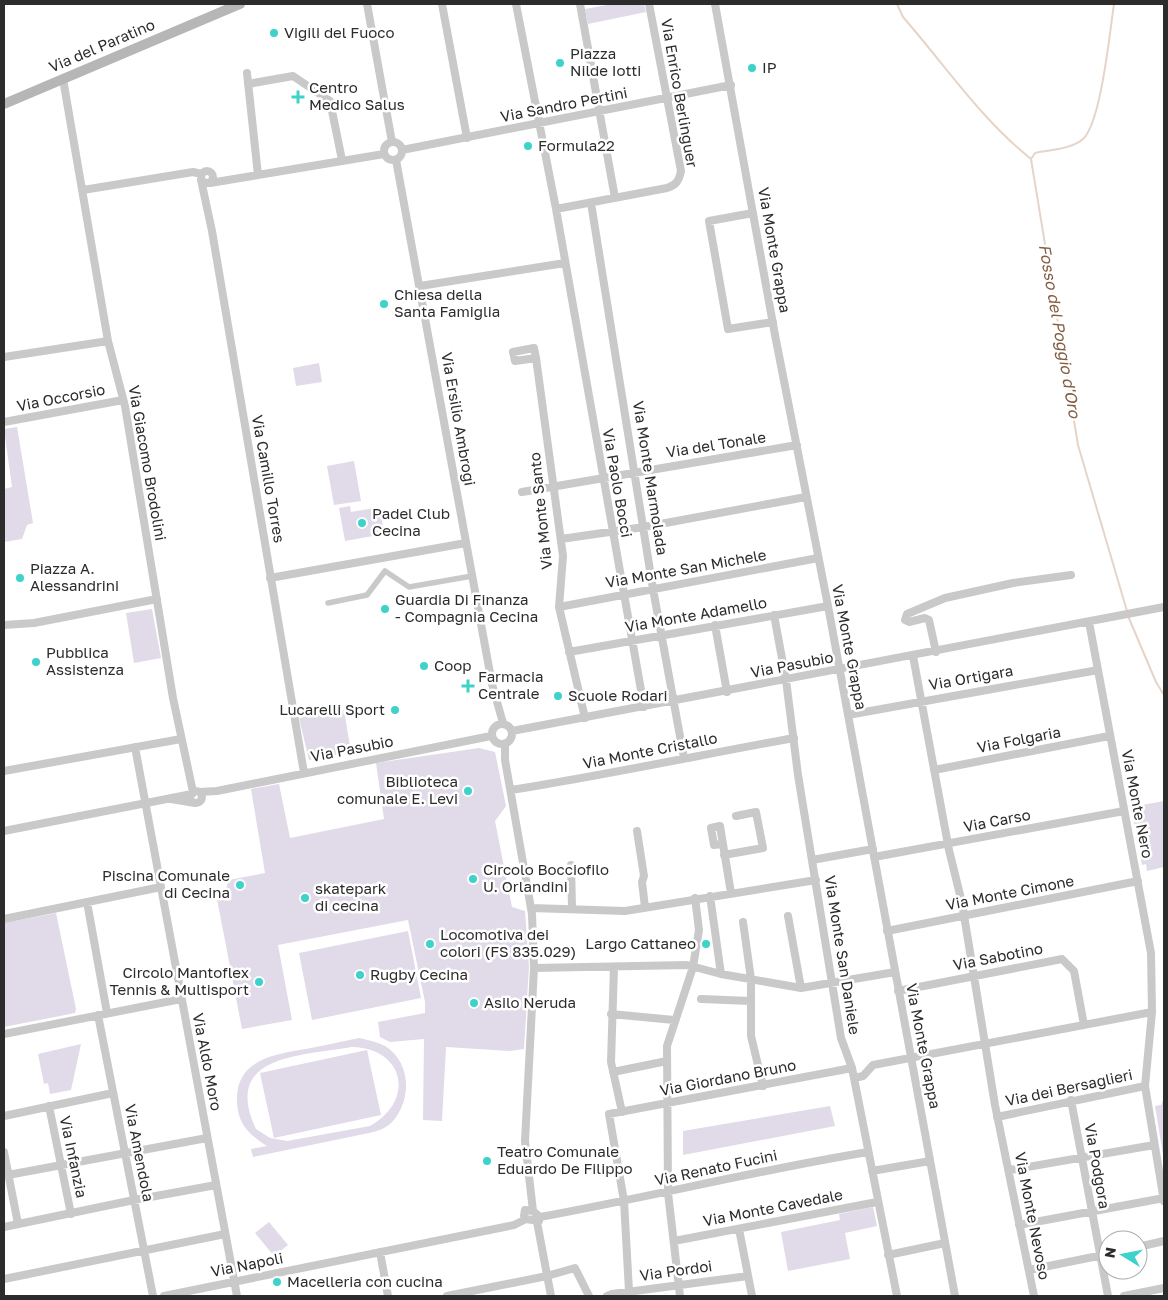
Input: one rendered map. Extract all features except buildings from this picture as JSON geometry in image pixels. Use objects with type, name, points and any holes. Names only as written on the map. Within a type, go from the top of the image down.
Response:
[{"type":"main road","name":"Via del Paratino","points":[[4,104],[240,4]]},
{"type":"street","points":[[367,4],[392,142]]},
{"type":"street","points":[[442,4],[467,138]]},
{"type":"street","name":"Via Paolo Bocci","points":[[516,4],[556,209],[611,531],[644,707]]},
{"type":"street","points":[[580,4],[615,198]]},
{"type":"street","name":"Via Enrico Berlinguer","points":[[556,209],[667,188],[674,186],[679,179],[681,171],[649,4]]},
{"type":"street","name":"Via Monte Grappa","points":[[715,4],[955,1296]]},
{"type":"street","points":[[247,73],[258,175]]},
{"type":"street","points":[[248,84],[293,76],[330,101],[342,160]]},
{"type":"street","name":"Via Giacomo Brodolini","points":[[63,79],[108,341],[123,400],[181,739],[195,793]]},
{"type":"street","name":"Via Sandro Pertini","points":[[402,150],[731,85]]},
{"type":"street","points":[[392,142],[397,143],[402,150],[401,155],[396,160],[390,160],[384,154],[386,145],[392,142]]},
{"type":"street","points":[[83,190],[193,172],[204,182],[384,154]]},
{"type":"street","name":"Via Ersilio Ambrogi","points":[[396,160],[499,724]]},
{"type":"street","points":[[204,182],[204,171],[236,178]]},
{"type":"street","name":"Via Camillo Torres","points":[[204,182],[304,773]]},
{"type":"street","name":"Via Monte Marmolada","points":[[591,203],[661,635],[684,758]]},
{"type":"street","points":[[753,213],[709,221],[728,329],[773,322]]},
{"type":"street","points":[[420,286],[565,263]]},
{"type":"street","points":[[4,358],[108,341]]},
{"type":"street","name":"Via Monte Santo","points":[[536,358],[561,539],[563,571],[559,607],[586,718]]},
{"type":"street","name":"Via Occorsio","points":[[4,422],[123,400]]},
{"type":"street","name":"Via del Tonale","points":[[522,492],[602,477],[797,446]]},
{"type":"street","points":[[561,539],[644,527],[806,497]]},
{"type":"street","points":[[270,578],[466,542]]},
{"type":"street","name":"Via Monte San Michele","points":[[559,607],[818,558]]},
{"type":"street","points":[[328,603],[367,595],[385,571],[409,587],[472,576]]},
{"type":"street","points":[[936,652],[929,620],[925,618],[909,622],[905,620],[907,614],[944,598],[1013,583],[1071,575]]},
{"type":"street","points":[[6,627],[157,599]]},
{"type":"street","name":"Via Monte Adamello","points":[[569,652],[828,606]]},
{"type":"street","name":"Via Pasubio","points":[[512,731],[727,692],[1164,607]]},
{"type":"street","name":"Via Monte San Daniele","points":[[774,615],[786,680],[798,775],[841,1038],[852,1068],[897,1296]]},
{"type":"street","name":"Via Monte Nero","points":[[1089,622],[1151,954],[1152,1012],[1145,1086],[1164,1199]]},
{"type":"street","points":[[715,625],[727,692]]},
{"type":"street","name":"Via Monte Nevoso","points":[[913,656],[974,976],[995,1098],[1000,1104],[1000,1116],[1005,1134],[1004,1141],[1034,1296]]},
{"type":"street","name":"Via Ortigara","points":[[848,715],[1098,670]]},
{"type":"street","points":[[505,744],[494,741],[492,736],[499,724],[512,731],[509,741],[505,744],[505,760],[531,908],[534,968],[525,1141],[533,1211],[539,1220],[551,1296]]},
{"type":"street","name":"Via Pasubio","points":[[4,831],[492,736]]},
{"type":"street","name":"Via Folgaria","points":[[934,770],[1109,736]]},
{"type":"street","name":"Via Monte Cristallo","points":[[511,790],[602,776],[684,758],[794,738]]},
{"type":"street","points":[[4,771],[181,739]]},
{"type":"street","name":"Via Aldo Moro","points":[[135,747],[236,1296]]},
{"type":"street","name":"Via Pasubio","points":[[171,799],[198,802],[217,791]]},
{"type":"street","points":[[195,793],[191,799],[198,802]]},
{"type":"street","name":"Via Carso","points":[[812,860],[948,844],[1124,811]]},
{"type":"street","points":[[724,855],[763,848],[756,812],[736,816]]},
{"type":"street","points":[[637,831],[644,876],[642,882],[645,907]]},
{"type":"street","points":[[723,844],[731,893]]},
{"type":"street","points":[[571,865],[572,908]]},
{"type":"street","points":[[531,908],[625,910],[816,880]]},
{"type":"street","name":"Via Monte Cimone","points":[[887,931],[1138,881]]},
{"type":"street","points":[[4,919],[161,887]]},
{"type":"street","points":[[710,896],[721,974]]},
{"type":"street","points":[[680,1296],[668,1193],[666,1046],[693,967],[699,930],[695,898]]},
{"type":"street","points":[[87,902],[107,1013]]},
{"type":"street","points":[[788,916],[801,988]]},
{"type":"street","points":[[743,922],[751,979],[751,1036],[764,1086]]},
{"type":"street","name":"Via Sabotino","points":[[898,991],[1062,959],[1074,971],[1084,1025]]},
{"type":"street","points":[[534,968],[614,967],[660,964],[693,967],[721,974],[801,988],[895,972]]},
{"type":"street","points":[[614,967],[611,1014],[611,1062],[622,1112]]},
{"type":"street","points":[[4,1034],[181,999]]},
{"type":"street","points":[[701,999],[751,1001]]},
{"type":"street","points":[[854,1078],[863,1076],[873,1065],[911,1056],[1152,1012]]},
{"type":"street","points":[[611,1014],[674,1020]]},
{"type":"street","name":"Via Amendola","points":[[98,1015],[153,1296]]},
{"type":"street","points":[[613,1072],[667,1060]]},
{"type":"street","name":"Via Giordano Bruno","points":[[624,1201],[609,1114],[852,1068]]},
{"type":"street","name":"Via dei Bersaglieri","points":[[1000,1116],[1145,1086]]},
{"type":"street","points":[[4,1116],[113,1093]]},
{"type":"street","name":"Via Podgora","points":[[1071,1100],[1091,1211],[1098,1235]]},
{"type":"street","name":"Via Infanzia","points":[[49,1106],[71,1214]]},
{"type":"street","points":[[8,1175],[207,1138]]},
{"type":"street","points":[[1010,1170],[1154,1145]]},
{"type":"street","points":[[4,1152],[18,1224]]},
{"type":"street","name":"Via Renato Fucini","points":[[539,1220],[795,1164],[868,1152]]},
{"type":"street","points":[[872,1171],[930,1161]]},
{"type":"street","points":[[4,1227],[134,1200],[216,1186]]},
{"type":"street","points":[[1020,1225],[1164,1199]]},
{"type":"street","points":[[624,1201],[629,1292]]},
{"type":"street","name":"Via Monte Cavedale","points":[[674,1241],[877,1202]]},
{"type":"street","points":[[526,1220],[524,1216],[525,1210],[533,1211]]},
{"type":"street","points":[[388,1296],[380,1252],[514,1225],[526,1220],[539,1220]]},
{"type":"street","points":[[739,1229],[752,1296]]},
{"type":"street","points":[[4,1279],[225,1234]]},
{"type":"street","points":[[1148,1245],[1164,1241]]},
{"type":"street","points":[[888,1255],[945,1243]]},
{"type":"street","name":"Via Napoli","points":[[164,1296],[380,1252]]},
{"type":"street","points":[[1029,1270],[1098,1256]]},
{"type":"street","points":[[447,1296],[547,1276],[575,1268],[588,1296]]},
{"type":"street","name":"Via Pordoi","points":[[608,1296],[748,1276]]},
{"type":"street","name":"Via Podgora","points":[[1106,1280],[1108,1296]]},
{"type":"street","points":[[1124,1296],[1164,1288]]},
{"type":"shaded area","points":[[612,4],[644,4],[646,12],[588,24],[585,9]]},
{"type":"shaded area","points":[[319,363],[322,382],[296,386],[293,368]]},
{"type":"shaded area","points":[[17,427],[33,523],[27,525],[22,539],[4,542],[4,489],[12,487],[4,429]]},
{"type":"shaded area","points":[[354,461],[361,501],[334,505],[327,466]]},
{"type":"shaded area","name":"Padel Club Cecina","points":[[350,506],[351,512],[380,507],[384,534],[345,541],[339,508]]},
{"type":"shaded area","points":[[152,609],[161,658],[134,663],[126,613]]},
{"type":"shaded area","points":[[344,710],[351,752],[309,760],[299,718]]},
{"type":"shaded area","points":[[479,748],[495,752],[506,806],[495,821],[512,907],[525,911],[529,967],[524,1049],[510,1051],[446,1047],[442,1121],[423,1120],[424,1039],[390,1042],[380,1037],[378,1022],[425,1013],[425,1002],[408,920],[278,945],[292,1020],[242,1029],[217,899],[223,897],[229,880],[265,873],[251,789],[279,784],[290,838],[384,819],[376,763]]},
{"type":"shaded area","points":[[1164,801],[1164,867],[1147,871],[1146,864],[1142,865],[1140,854],[1143,853],[1141,845],[1150,843],[1146,826],[1135,828],[1131,807]]},
{"type":"shaded area","points":[[56,913],[76,1009],[75,1013],[4,1027],[4,923]]},
{"type":"shaded area","name":"Rugby Cecina","points":[[408,931],[421,998],[312,1020],[299,953]]},
{"type":"shaded area","points":[[359,1038],[385,1046],[400,1061],[406,1081],[406,1092],[399,1112],[393,1121],[385,1127],[372,1132],[253,1157],[251,1149],[267,1146],[249,1132],[239,1115],[238,1086],[243,1075],[250,1067],[282,1053]],"holes":[[[352,1047],[370,1050],[383,1056],[393,1066],[398,1077],[398,1090],[394,1103],[385,1115],[370,1126],[287,1141],[270,1138],[256,1129],[248,1104],[249,1086],[258,1072],[272,1063],[290,1057]]]},
{"type":"shaded area","points":[[81,1044],[71,1090],[50,1094],[48,1083],[44,1084],[38,1054]]},
{"type":"shaded area","points":[[367,1050],[381,1115],[274,1138],[260,1073]]},
{"type":"shaded area","points":[[1164,1097],[1164,1161],[1155,1106],[1161,1105]]},
{"type":"shaded area","points":[[830,1106],[835,1126],[683,1155],[683,1131]]},
{"type":"shaded area","points":[[873,1207],[877,1226],[845,1233],[850,1259],[788,1271],[781,1232],[840,1220],[839,1214]]},
{"type":"shaded area","points":[[269,1222],[288,1245],[274,1256],[255,1233]]},
{"type":"waterway","name":"Fosso del Poggio d'Oro","points":[[897,4],[903,17],[964,91],[996,127],[1031,159],[1078,445],[1127,611]]},
{"type":"waterway","points":[[1031,159],[1035,153],[1073,145],[1083,139],[1089,130],[1100,96],[1114,4]]},
{"type":"waterway","name":"Fosso del Poggio d'Oro","points":[[1128,616],[1156,682],[1164,695]]},
{"type":"place","name":"Vigili del Fuoco","points":[[274,33]]},
{"type":"place","name":"Piazza Nilde Iotti","points":[[560,63]]},
{"type":"place","name":"IP","points":[[752,68]]},
{"type":"place","name":"Centro Medico Salus","points":[[298,97]]},
{"type":"place","name":"Formula22","points":[[528,146]]},
{"type":"place","name":"Chiesa della Santa Famiglia","points":[[384,304]]},
{"type":"place","name":"Padel Club Cecina","points":[[362,523]]},
{"type":"place","name":"Piazza A. Alessandrini","points":[[20,578]]},
{"type":"place","name":"Guardia Di Finanza - Compagnia Cecina","points":[[385,609]]},
{"type":"place","name":"Pubblica Assistenza","points":[[36,662]]},
{"type":"place","name":"Coop","points":[[424,666]]},
{"type":"place","name":"Farmacia Centrale","points":[[468,686]]},
{"type":"place","name":"Scuole Rodari","points":[[558,696]]},
{"type":"place","name":"Lucarelli Sport","points":[[395,710]]},
{"type":"place","name":"Biblioteca comunale E. Levi","points":[[468,791]]},
{"type":"place","name":"Circolo Bocciofilo U. Orlandini","points":[[473,879]]},
{"type":"place","name":"Piscina Comunale di Cecina","points":[[240,885]]},
{"type":"place","name":"skatepark di cecina","points":[[305,898]]},
{"type":"place","name":"Locomotiva dei colori (FS 835.029)","points":[[430,944]]},
{"type":"place","name":"Largo Cattaneo","points":[[706,944]]},
{"type":"place","name":"Rugby Cecina","points":[[360,975]]},
{"type":"place","name":"Circolo Mantoflex Tennis & Multisport","points":[[259,982]]},
{"type":"place","name":"Asilo Neruda","points":[[474,1003]]},
{"type":"place","name":"Teatro Comunale Eduardo De Filippo","points":[[487,1161]]},
{"type":"place","name":"Macelleria con cucina","points":[[277,1282]]}]
